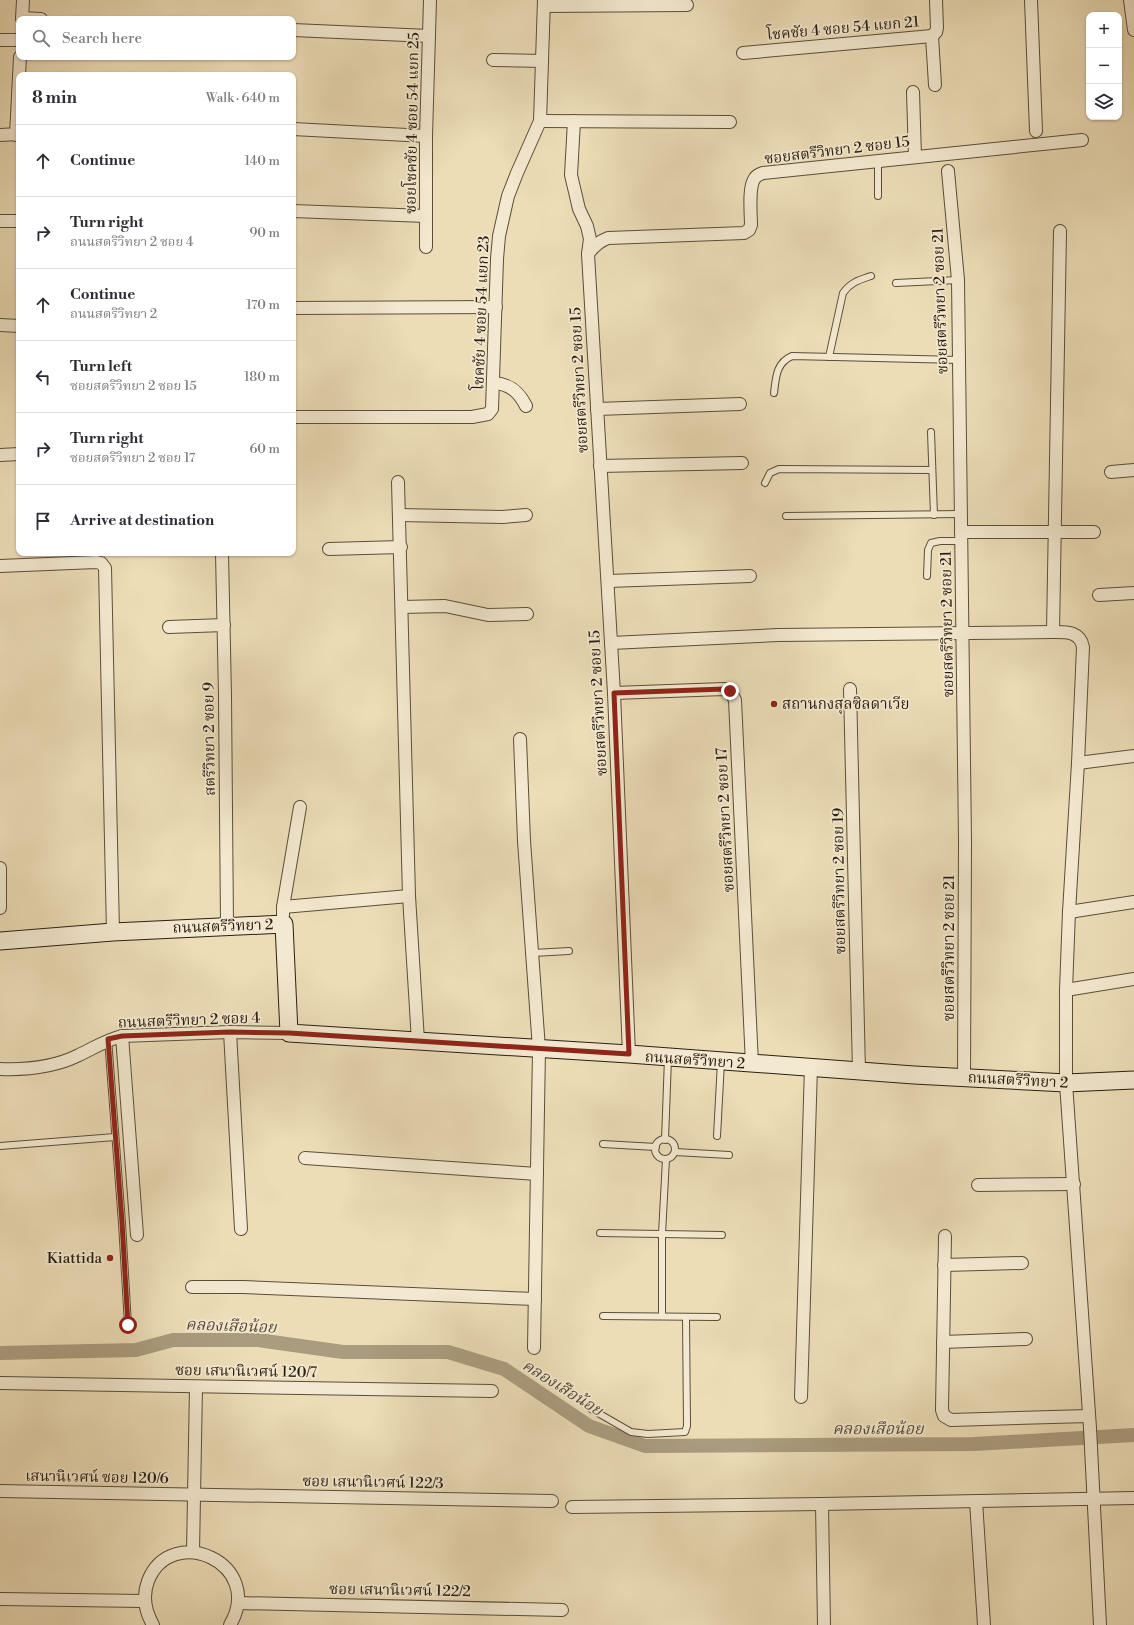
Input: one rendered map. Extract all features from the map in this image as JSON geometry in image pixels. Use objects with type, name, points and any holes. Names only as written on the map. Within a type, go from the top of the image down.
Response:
[{"type":"street","points":[[22,16],[23,0]]},
{"type":"street","name":"ซอยโชคชัย 4 ซอย 54 แยก 25","points":[[426,247],[426,136],[430,0]]},
{"type":"street","name":"โชคชัย 4 ซอย 54 แยก 21","points":[[743,53],[932,36],[936,32],[937,28],[936,0]]},
{"type":"street","points":[[1031,0],[1036,131]]},
{"type":"street","points":[[1130,0],[1134,30]]},
{"type":"street","points":[[544,3],[687,5]]},
{"type":"street","name":"โชคชัย 4 ซอย 54 แยก 23","points":[[296,417],[480,416],[488,414],[492,409],[499,236],[508,196],[540,121],[544,3]]},
{"type":"street","points":[[296,30],[430,36]]},
{"type":"street","points":[[932,36],[935,86]]},
{"type":"street","points":[[0,40],[16,40]]},
{"type":"street","points":[[19,72],[20,60]]},
{"type":"street","points":[[493,60],[542,61]]},
{"type":"street","points":[[913,92],[915,157]]},
{"type":"street","points":[[540,121],[730,122]]},
{"type":"street","points":[[574,121],[570,174],[579,209],[587,226],[590,239],[588,254]]},
{"type":"street","points":[[296,129],[426,136]]},
{"type":"street","points":[[0,135],[16,134]]},
{"type":"street","name":"ซอยสตรีวิทยา 2 ซอย 15","points":[[629,1054],[614,693],[588,254],[593,247],[608,238],[744,233],[749,230],[751,225],[752,190],[754,179],[763,173],[1082,140]]},
{"type":"street","name":"ซอยสตรีวิทยา 2 ซอย 21","points":[[948,171],[958,280],[965,842],[964,1077]]},
{"type":"street","points":[[296,211],[426,216]]},
{"type":"street","points":[[0,221],[16,221]]},
{"type":"street","points":[[1053,632],[1060,231]]},
{"type":"street","points":[[296,308],[496,307]]},
{"type":"street","points":[[0,325],[16,326]]},
{"type":"street","points":[[494,383],[503,384],[512,388],[521,396],[526,406]]},
{"type":"street","points":[[597,409],[740,404]]},
{"type":"street","points":[[0,455],[16,454]]},
{"type":"street","points":[[600,466],[742,463]]},
{"type":"street","points":[[1111,472],[1134,470]]},
{"type":"street","points":[[398,482],[401,547],[409,896],[418,1041]]},
{"type":"street","points":[[399,515],[503,517],[526,514]]},
{"type":"street","points":[[961,537],[1054,532],[1094,532]]},
{"type":"street","points":[[329,549],[401,547]]},
{"type":"street","name":"สตรีวิทยา 2 ซอย 9","points":[[222,556],[227,925]]},
{"type":"street","points":[[0,566],[96,562],[104,565],[105,568],[114,932]]},
{"type":"street","points":[[608,581],[750,576]]},
{"type":"street","points":[[1099,595],[1134,592]]},
{"type":"street","points":[[402,607],[445,606],[488,615],[527,614]]},
{"type":"street","points":[[169,627],[224,625]]},
{"type":"street","points":[[611,643],[778,635],[963,632],[1067,632],[1079,636],[1083,647],[1069,912],[1066,990],[1066,1083],[1090,1428],[1100,1625]]},
{"type":"street","name":"ซอยสตรีวิทยา 2 ซอย 17","points":[[614,693],[724,689],[730,691],[735,700],[752,1064]]},
{"type":"street","name":"ซอยสตรีวิทยา 2 ซอย 19","points":[[850,689],[859,1071]]},
{"type":"street","points":[[520,739],[524,840],[539,1049],[534,1348]]},
{"type":"street","points":[[1078,763],[1134,756]]},
{"type":"street","points":[[284,924],[283,907],[300,807]]},
{"type":"street","points":[[0,868],[0,908]]},
{"type":"street","points":[[283,907],[409,896]]},
{"type":"street","points":[[1069,912],[1134,902]]},
{"type":"street","name":"ถนนสตรีวิทยา 2","points":[[0,941],[227,925],[284,924],[289,1033],[629,1054],[859,1071],[1066,1083],[1134,1080]]},
{"type":"street","points":[[1066,990],[1134,979]]},
{"type":"street","points":[[230,1032],[241,1229]]},
{"type":"street","name":"ถนนสตรีวิทยา 2 ซอย 4","points":[[0,1069],[32,1069],[55,1064],[78,1056],[108,1039],[122,1036],[230,1032],[289,1033]]},
{"type":"street","points":[[122,1036],[137,1235]]},
{"type":"street","points":[[801,1397],[811,1067]]},
{"type":"street","points":[[305,1158],[537,1174]]},
{"type":"street","points":[[978,1185],[1074,1184]]},
{"type":"street","points":[[945,1236],[942,1410],[944,1416],[952,1420],[1088,1416]]},
{"type":"street","points":[[944,1265],[1022,1263]]},
{"type":"street","points":[[192,1287],[243,1287],[534,1300]]},
{"type":"street","points":[[943,1342],[1026,1339]]},
{"type":"street","name":"ซอย เสนานิเวศน์ 120/7","points":[[0,1383],[492,1391]]},
{"type":"street","points":[[193,1552],[196,1387]]},
{"type":"street","name":"เสนานิเวศน์ ซอย 120/6","points":[[0,1491],[193,1494]]},
{"type":"street","name":"ซอย เสนานิเวศน์ 122/3","points":[[193,1494],[552,1501]]},
{"type":"street","points":[[572,1506],[822,1504],[1093,1500],[1134,1498]]},
{"type":"street","points":[[976,1501],[984,1625]]},
{"type":"street","points":[[822,1504],[824,1625]]},
{"type":"street","points":[[152,1625],[147,1615],[144,1601],[145,1588],[150,1576],[158,1566],[168,1558],[193,1552],[214,1558],[223,1564],[230,1572],[238,1592],[238,1603],[235,1616],[230,1625]]},
{"type":"street","points":[[0,1599],[144,1601]]},
{"type":"street","name":"ซอย เสนานิเวศน์ 122/2","points":[[238,1603],[562,1610]]},
{"type":"lane","points":[[878,161],[878,196]]},
{"type":"lane","points":[[829,358],[843,293],[849,285],[871,276]]},
{"type":"lane","points":[[896,283],[958,280]]},
{"type":"lane","points":[[774,393],[780,364],[784,359],[792,356],[959,360]]},
{"type":"lane","points":[[931,432],[934,515]]},
{"type":"lane","points":[[765,483],[770,473],[779,469],[932,470]]},
{"type":"lane","points":[[786,516],[961,514]]},
{"type":"lane","points":[[927,576],[928,550],[931,544],[961,537]]},
{"type":"lane","points":[[533,953],[569,951]]},
{"type":"lane","points":[[108,1039],[128,1325]]},
{"type":"lane","points":[[665,1140],[668,1058]]},
{"type":"lane","points":[[717,1136],[721,1061]]},
{"type":"lane","points":[[0,1146],[115,1137]]},
{"type":"lane","points":[[665,1140],[671,1141],[675,1146],[675,1152],[672,1157],[666,1159],[660,1158],[656,1153],[656,1147],[659,1142],[665,1140]]},
{"type":"lane","points":[[603,1144],[656,1147]]},
{"type":"lane","points":[[675,1152],[729,1154]]},
{"type":"lane","points":[[662,1316],[662,1234],[666,1159]]},
{"type":"lane","points":[[600,1233],[722,1235]]},
{"type":"lane","points":[[603,1316],[717,1318]]},
{"type":"lane","points":[[591,1409],[631,1432],[648,1434],[685,1432],[687,1426],[686,1317]]},
{"type":"waterway","name":"คลองเสือน้อย","points":[[0,1353],[136,1350],[173,1340],[258,1340],[343,1352],[448,1352],[504,1369],[589,1426],[645,1446],[974,1444],[1134,1435]]},
{"type":"place","name":"สถานกงสุลซิลดาเวีย","points":[[774,704]]},
{"type":"place","name":"Kiattida","points":[[110,1258]]},
{"type":"route","points":[[128,1325],[108,1039],[122,1036],[230,1032],[289,1033],[629,1054],[614,693],[724,689],[730,691]]}]
